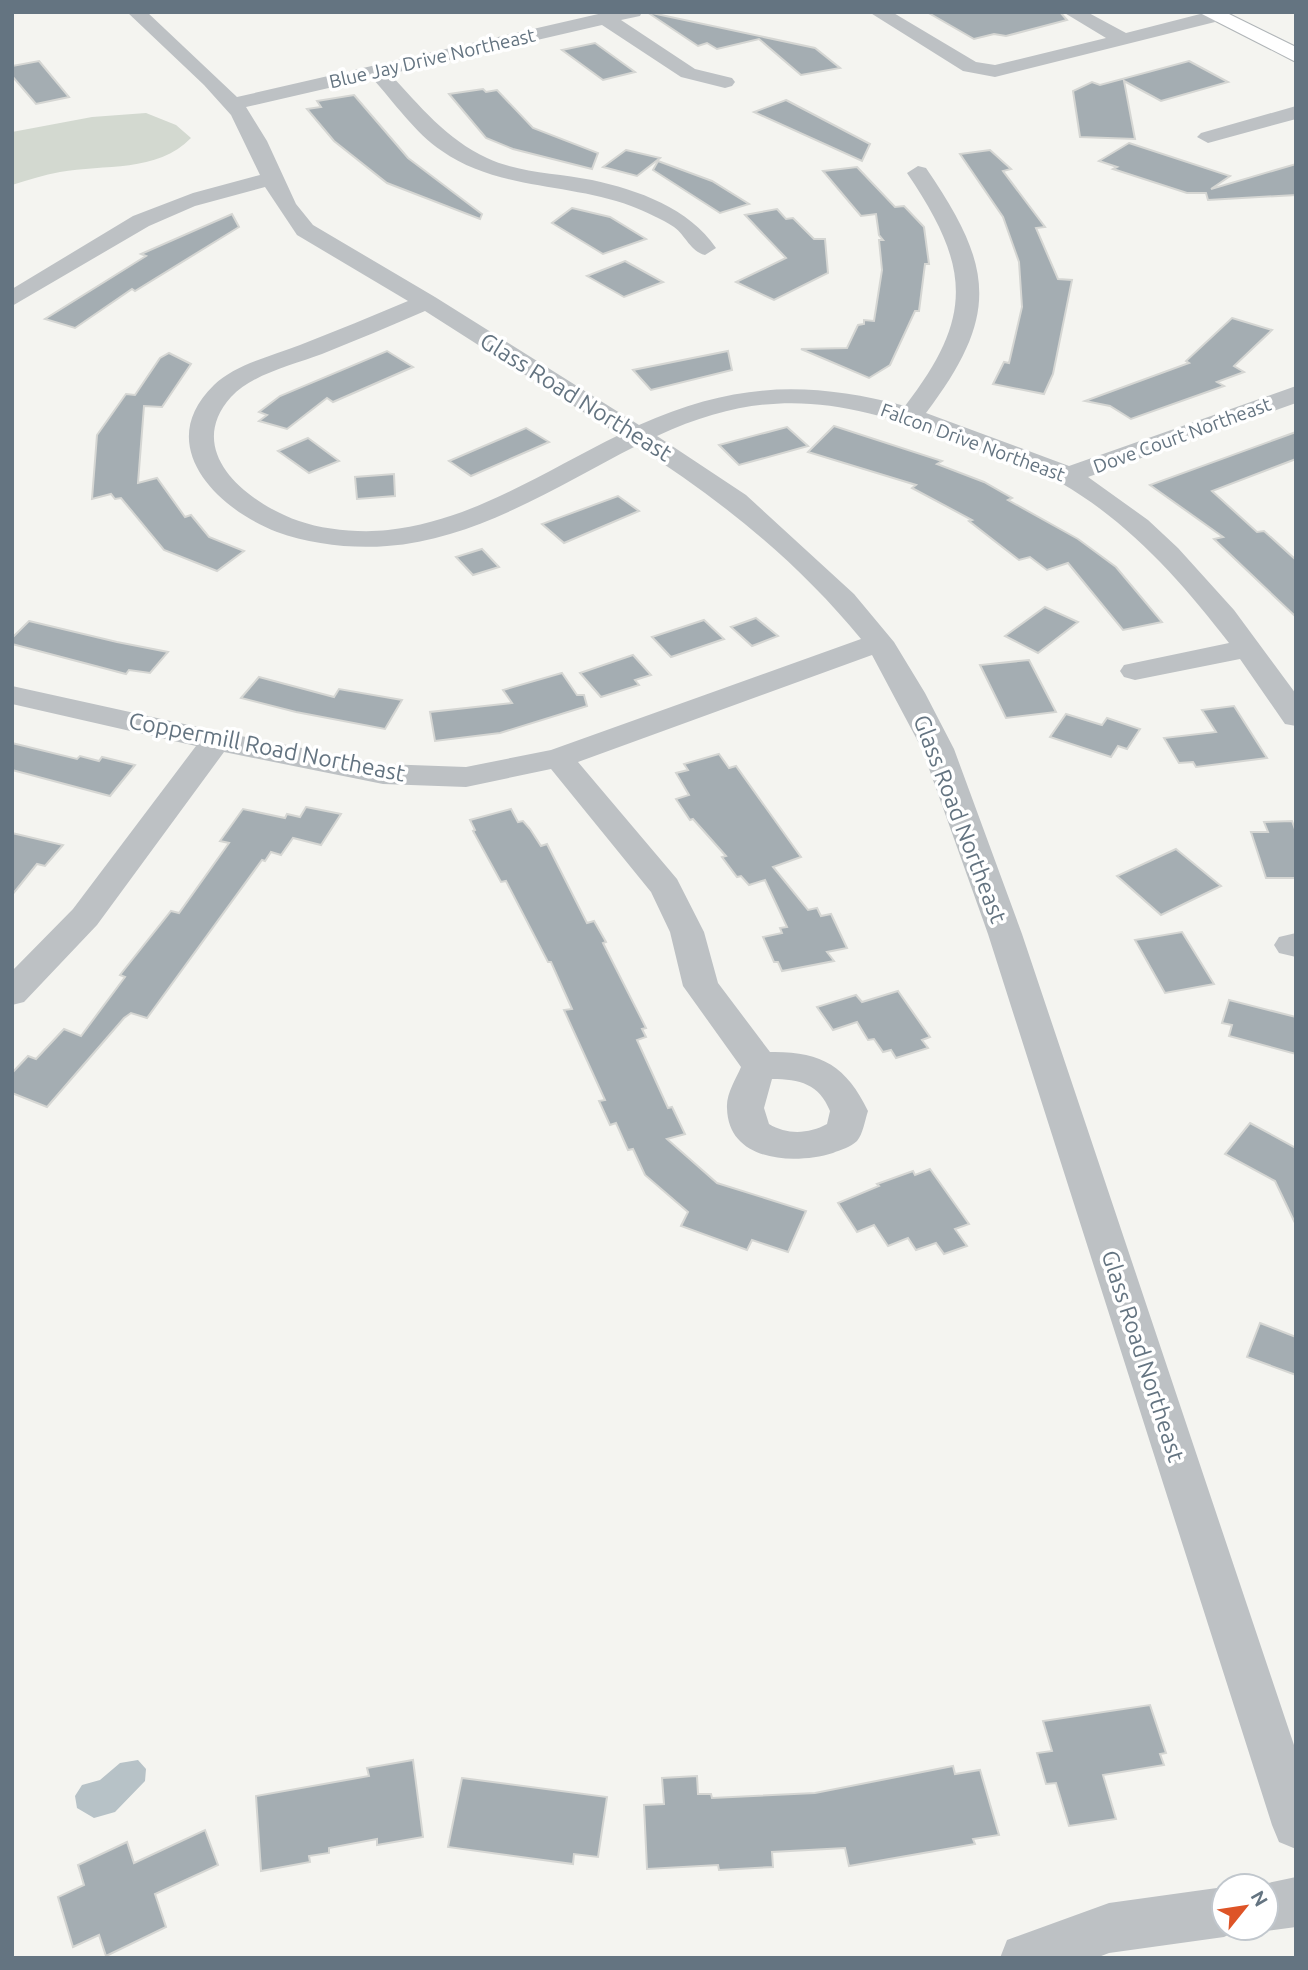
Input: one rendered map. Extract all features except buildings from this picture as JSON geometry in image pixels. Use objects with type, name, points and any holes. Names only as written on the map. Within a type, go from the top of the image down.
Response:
[{"type":"main road","points":[[1212,14],[1291,50]]},
{"type":"street","name":"Glass Road Northeast","points":[[136,12],[232,104],[248,127],[270,180],[289,214],[305,230],[427,302],[736,501],[796,553],[844,600],[879,642],[910,693],[938,749],[1005,934],[1296,1825]]},
{"type":"street","points":[[878,12],[970,67],[983,70],[1009,69],[1166,29],[1212,14]]},
{"type":"street","points":[[1072,12],[1124,39]]},
{"type":"street","points":[[1134,12],[1166,29]]},
{"type":"street","name":"Blue Jay Drive Northeast","points":[[232,104],[623,14]]},
{"type":"street","points":[[623,14],[688,74],[725,82]]},
{"type":"street","points":[[377,71],[437,137],[451,148],[482,164],[522,176],[592,187],[640,201],[683,223],[705,248]]},
{"type":"street","points":[[1208,137],[1296,112]]},
{"type":"street","points":[[911,416],[948,365],[968,320],[969,279],[960,244],[945,211],[918,173]]},
{"type":"street","points":[[12,299],[116,234],[161,212],[216,192],[270,180]]},
{"type":"street","name":"Falcon Drive Northeast","points":[[427,302],[268,367],[224,390],[201,423],[198,442],[205,462],[227,488],[256,513],[288,527],[317,535],[388,538],[449,524],[695,412],[740,399],[783,395],[826,396],[911,416],[1068,476],[1112,504],[1157,543],[1249,648],[1296,717]]},
{"type":"street","name":"Dove Court Northeast","points":[[1068,476],[1296,394]]},
{"type":"street","name":"Coppermill Road Northeast","points":[[12,695],[216,741],[383,774],[466,777],[558,758],[879,642]]},
{"type":"street","points":[[1135,671],[1249,648]]},
{"type":"street","points":[[12,993],[85,917],[216,741]]},
{"type":"street","points":[[558,758],[665,887],[687,932],[701,986],[760,1066]]},
{"type":"street","points":[[1025,1958],[1109,1928],[1210,1914]]},
{"type":"shaded area","points":[[146,113],[176,125],[191,138],[162,157],[146,162],[60,172],[12,185],[12,132],[92,117]]},
{"type":"shaded area","points":[[138,1760],[146,1769],[145,1781],[115,1812],[94,1818],[77,1808],[75,1796],[82,1785],[100,1780],[120,1763]]}]
